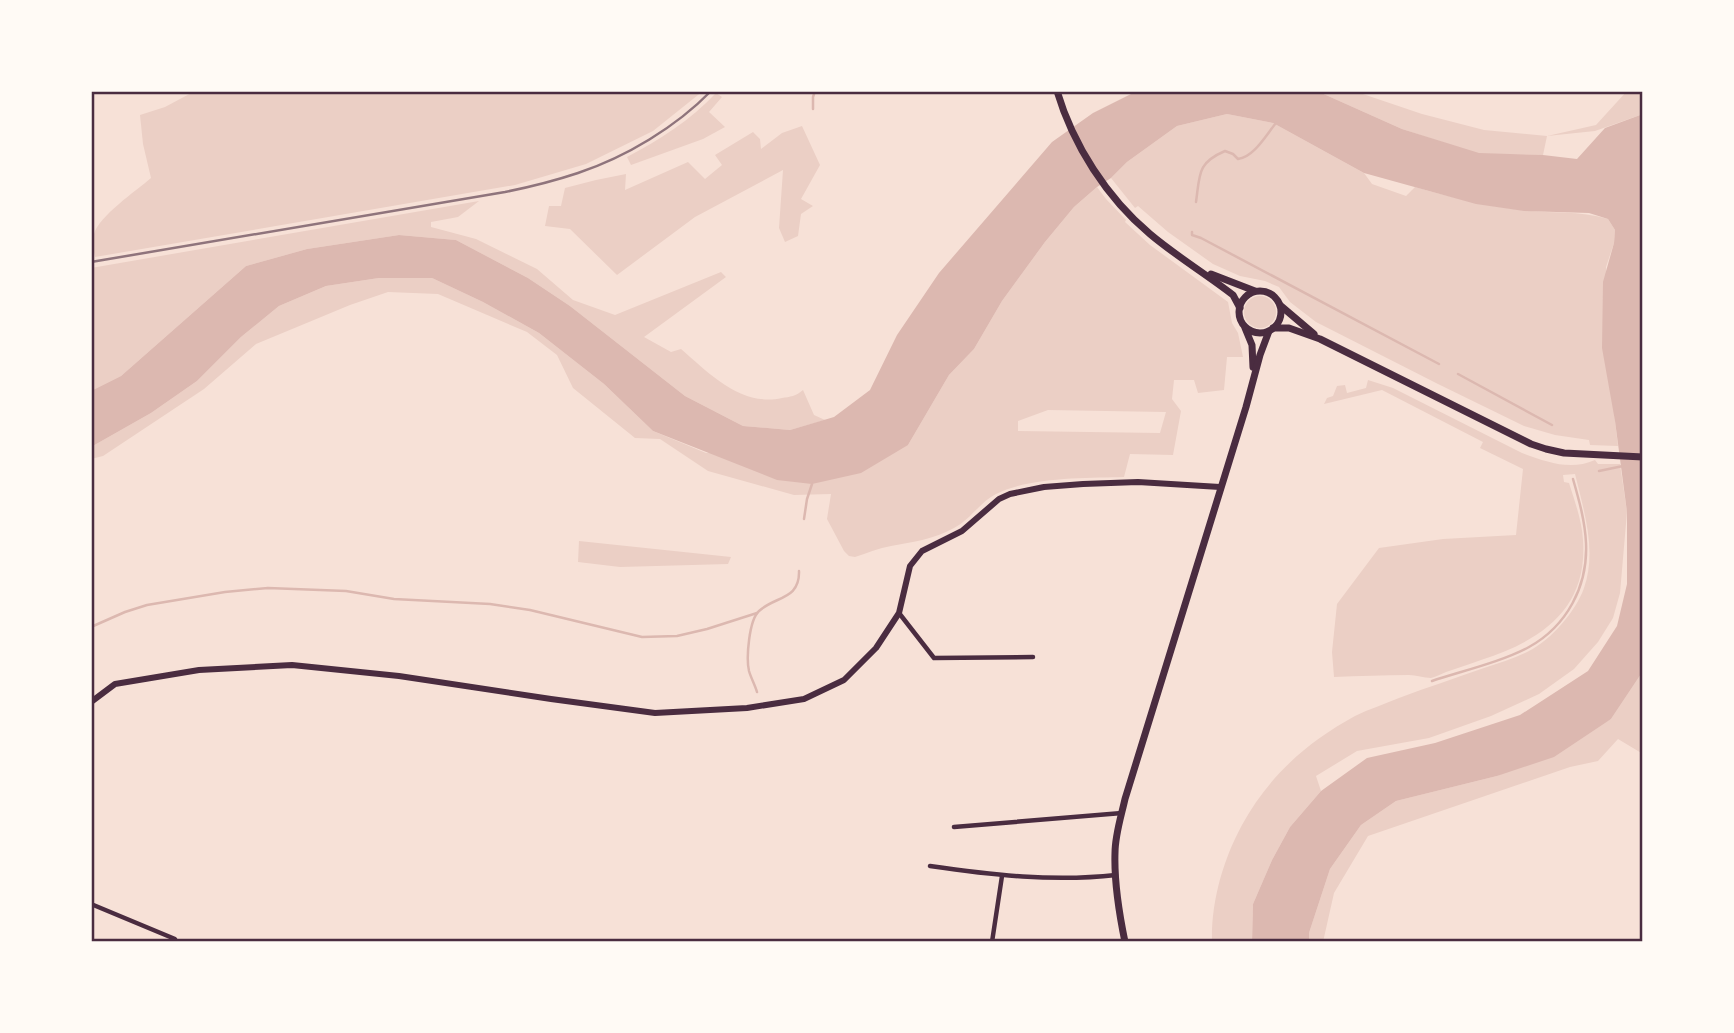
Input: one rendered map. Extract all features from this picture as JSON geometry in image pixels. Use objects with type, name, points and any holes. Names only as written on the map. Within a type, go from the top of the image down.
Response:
[{"type":"main road","points":[[1057,91],[1076,137],[1098,176],[1133,219],[1233,295],[1252,345],[1254,375]]},
{"type":"main road","points":[[1200,270],[1244,288],[1272,295],[1320,339]]},
{"type":"main road","points":[[1240,308],[1245,298],[1255,292],[1261,292]]},
{"type":"main road","points":[[1125,942],[1115,852],[1122,813],[1264,343],[1280,317],[1279,304]]},
{"type":"main road","points":[[1245,327],[1256,333],[1289,328],[1320,339],[1531,444],[1556,452],[1643,457]]},
{"type":"street","points":[[91,702],[115,684],[199,670],[292,665],[399,676],[655,712],[747,708],[804,699],[844,680],[876,648],[899,612],[910,566],[922,551],[962,531],[999,499],[1044,487],[1138,482],[1220,487]]},
{"type":"street","points":[[899,612],[934,657],[1033,657]]},
{"type":"street","points":[[954,827],[1122,813]]},
{"type":"street","points":[[930,866],[1002,876],[1057,879],[1116,875]]},
{"type":"street","points":[[992,942],[1002,876]]},
{"type":"street","points":[[91,904],[175,939]]},
{"type":"shaded area","points":[[195,91],[703,91],[653,131],[586,164],[515,185],[95,257],[93,240],[97,227],[110,212],[151,178],[140,115],[165,107]]},
{"type":"shaded area","points":[[1137,91],[1317,91],[1402,129],[1479,153],[1577,159],[1605,128],[1643,114],[1643,671],[1611,719],[1554,757],[1497,776],[1396,801],[1361,825],[1330,869],[1309,933],[1309,942],[1252,942],[1253,904],[1290,827],[1321,791],[1367,758],[1435,743],[1520,715],[1588,671],[1617,626],[1627,584],[1627,512],[1602,348],[1603,282],[1615,230],[1608,219],[1589,213],[1524,211],[1476,204],[1364,173],[1273,123],[1227,114],[1177,126],[1127,162],[1074,207],[1002,301],[974,349],[949,375],[908,445],[861,473],[812,484],[777,480],[653,431],[604,384],[539,333],[432,278],[379,278],[326,286],[279,306],[241,337],[197,381],[151,413],[91,447],[91,391],[121,376],[246,266],[307,249],[399,235],[456,240],[528,278],[570,306],[685,396],[743,426],[790,430],[834,417],[870,390],[897,335],[939,273],[1052,142],[1093,113]]},
{"type":"shaded area","points":[[1317,91],[1354,91],[1422,114],[1484,130],[1547,136],[1543,155],[1479,154],[1402,129]]},
{"type":"shaded area","points":[[1627,91],[1643,91],[1643,114],[1595,131],[1547,136],[1596,125]]},
{"type":"shaded area","points":[[716,93],[722,97],[709,112],[725,127],[703,139],[631,165],[627,157],[674,129]]},
{"type":"shaded area","points":[[1227,114],[1273,123],[1364,173],[1372,184],[1406,196],[1415,187],[1495,206],[1586,214],[1608,219],[1615,230],[1614,243],[1606,267],[1618,446],[1590,445],[1589,440],[1555,435],[1524,426],[1316,322],[1290,302],[1279,287],[1240,276],[1213,264],[1168,232],[1138,206],[1135,208],[1111,178],[1127,162],[1177,126]]},
{"type":"shaded area","points":[[802,126],[820,165],[801,199],[813,206],[801,214],[798,236],[785,242],[779,228],[783,170],[695,217],[617,275],[570,229],[545,226],[549,206],[561,206],[565,188],[626,174],[625,190],[688,162],[705,179],[722,165],[715,155],[753,132],[760,139],[761,149],[782,133]]},
{"type":"shaded area","points":[[1097,187],[1125,222],[1150,245],[1228,302],[1243,357],[1227,357],[1224,390],[1198,393],[1194,380],[1174,380],[1172,399],[1181,411],[1173,455],[1130,454],[1124,477],[1041,481],[1009,488],[990,497],[954,528],[923,540],[882,548],[855,557],[849,556],[827,519],[831,494],[794,495],[708,471],[660,439],[635,438],[573,388],[557,355],[527,332],[438,294],[388,292],[256,344],[204,389],[103,456],[91,459],[91,447],[151,413],[197,381],[241,337],[279,306],[326,286],[379,278],[432,278],[483,302],[539,333],[604,384],[653,431],[706,453],[908,445],[949,375],[974,349],[1002,301],[1074,207]],"holes":[[[1048,410],[1166,412],[1160,433],[1018,431],[1018,421]]]},
{"type":"shaded area","points":[[479,201],[458,217],[431,222],[431,227],[476,239],[537,269],[573,300],[615,315],[721,272],[726,277],[644,337],[671,352],[681,349],[715,378],[753,398],[785,398],[803,390],[814,415],[825,420],[790,430],[743,426],[685,396],[570,306],[528,278],[456,240],[399,235],[307,249],[246,266],[121,376],[91,391],[91,268]]},
{"type":"shaded area","points":[[1260,296],[1271,301],[1276,312],[1271,323],[1260,328],[1249,323],[1244,312],[1249,301]]},
{"type":"shaded area","points":[[1368,380],[1393,388],[1522,453],[1540,459],[1568,465],[1595,460],[1598,464],[1620,464],[1627,512],[1620,593],[1613,618],[1598,642],[1574,669],[1539,694],[1491,716],[1429,738],[1357,751],[1316,776],[1321,791],[1290,827],[1253,904],[1252,942],[1212,942],[1216,897],[1235,838],[1264,791],[1290,762],[1321,737],[1360,713],[1513,658],[1537,646],[1569,615],[1580,597],[1588,574],[1589,545],[1575,474],[1563,475],[1564,482],[1569,483],[1580,519],[1582,564],[1577,586],[1556,619],[1523,643],[1431,678],[1409,675],[1334,677],[1332,652],[1337,604],[1379,548],[1443,539],[1516,535],[1523,469],[1480,448],[1483,442],[1382,390],[1324,404],[1327,398],[1333,396],[1337,386],[1345,385],[1347,393],[1366,388]]},
{"type":"shaded area","points":[[579,541],[731,557],[728,564],[620,567],[578,562]]},
{"type":"shaded area","points":[[1643,671],[1643,754],[1618,739],[1598,761],[1570,767],[1368,836],[1334,893],[1323,942],[1309,942],[1309,933],[1330,869],[1361,825],[1396,801],[1497,776],[1611,719]]},
{"type":"waterway","points":[[813,109],[815,91]]},
{"type":"waterway","points":[[1196,202],[1202,170],[1209,160],[1225,151],[1238,159],[1244,157],[1259,145],[1276,123]]},
{"type":"waterway","points":[[1192,232],[1192,235],[1439,364]]},
{"type":"waterway","points":[[1458,374],[1552,425]]},
{"type":"waterway","points":[[1599,471],[1623,466]]},
{"type":"waterway","points":[[1432,681],[1494,662],[1529,647],[1554,628],[1564,616],[1579,589],[1586,559],[1584,527],[1573,479]]},
{"type":"waterway","points":[[804,519],[812,484]]},
{"type":"waterway","points":[[757,692],[748,665],[753,622],[765,606],[791,592],[798,580],[799,571]]},
{"type":"waterway","points":[[91,627],[147,605],[268,588],[346,591],[394,599],[490,604],[530,610],[642,637],[677,636],[757,613]]},
{"type":"railway","points":[[91,262],[505,192],[551,181],[578,173],[632,150],[666,129],[711,91]]}]
